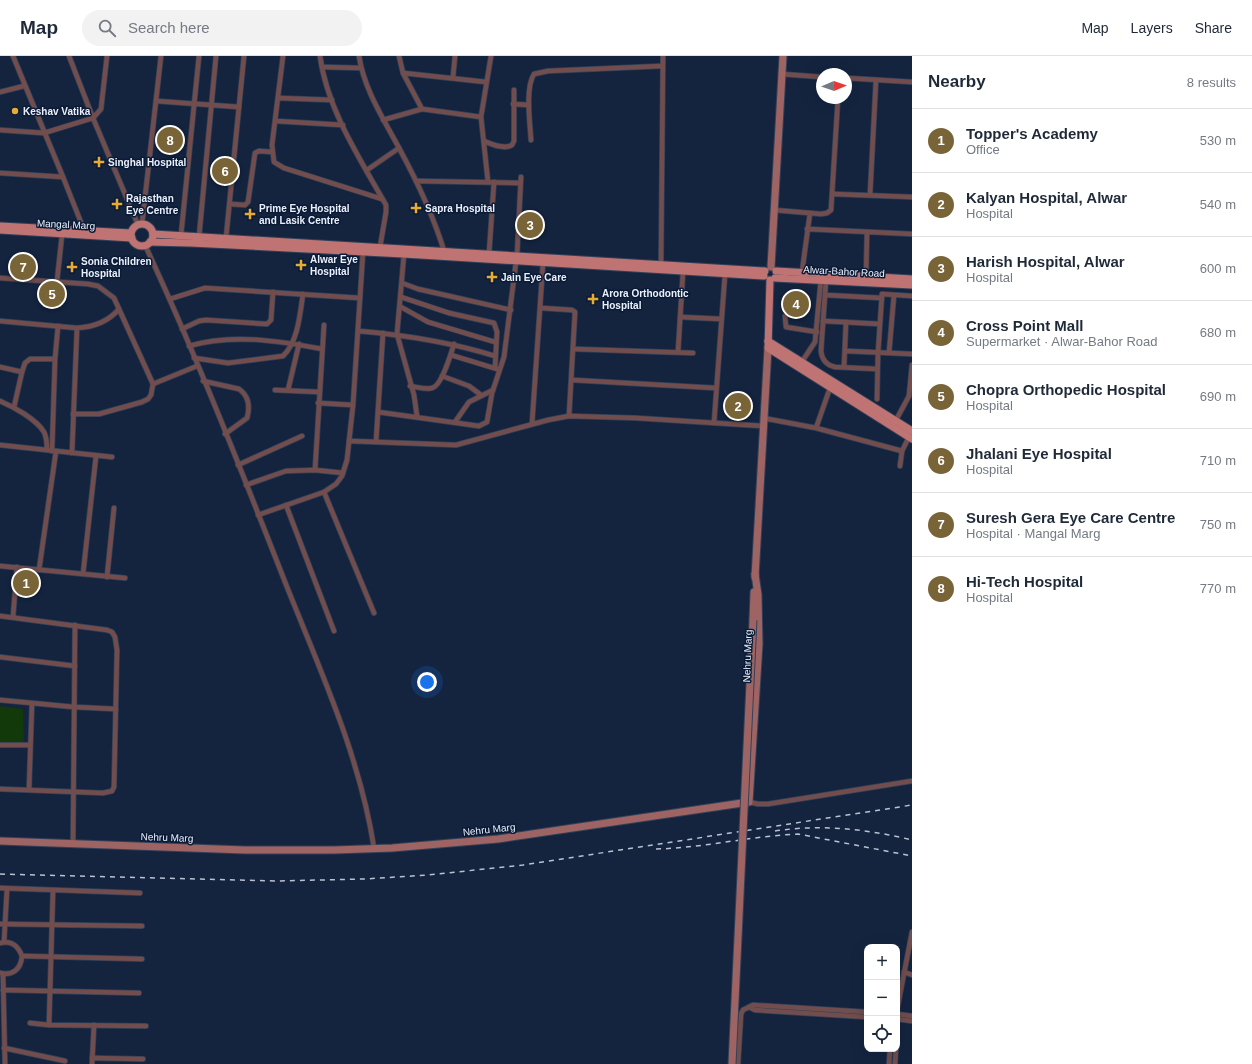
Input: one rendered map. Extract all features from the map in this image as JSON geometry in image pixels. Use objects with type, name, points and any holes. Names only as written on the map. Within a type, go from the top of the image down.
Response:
[{"type":"main road","points":[[153,234],[149,227],[140,224],[133,228],[132,235],[137,245],[191,243],[404,254],[489,254],[544,263],[683,272],[770,274]]},
{"type":"main road","name":"Mangal Marg","points":[[0,226],[84,230],[132,235]]},
{"type":"main road","name":"Mangal Marg","points":[[0,230],[62,235],[132,235]]},
{"type":"main road","points":[[153,234],[380,247],[445,254],[516,259],[661,265],[770,274]]},
{"type":"main road","points":[[147,244],[153,234]]},
{"type":"main road","name":"Alwar-Bahor Road","points":[[770,274],[802,272],[912,279]]},
{"type":"main road","points":[[770,274],[768,344],[911,436]]},
{"type":"main road","name":"Alwar-Bahor Road","points":[[770,274],[824,280],[912,285]]},
{"type":"main road","points":[[800,365],[830,388],[894,424]]},
{"type":"street","points":[[13,56],[84,230]]},
{"type":"street","points":[[69,56],[92,118],[140,224]]},
{"type":"street","points":[[0,130],[44,133],[92,118],[98,114],[101,109],[107,56]]},
{"type":"street","points":[[140,224],[161,56]]},
{"type":"street","points":[[181,235],[198,56]]},
{"type":"street","points":[[199,237],[216,56]]},
{"type":"street","points":[[226,238],[244,56]]},
{"type":"street","points":[[283,56],[272,152],[274,162],[284,168],[382,199]]},
{"type":"street","points":[[320,56],[332,100],[343,125],[386,205],[380,247]]},
{"type":"street","points":[[359,56],[361,68],[383,120],[416,181],[445,254]]},
{"type":"street","points":[[399,56],[404,73],[422,109]]},
{"type":"street","points":[[453,77],[455,56]]},
{"type":"street","points":[[488,182],[481,117],[491,56]]},
{"type":"street","points":[[661,265],[662,56]]},
{"type":"street","points":[[770,274],[783,56]]},
{"type":"street","points":[[531,140],[529,105],[531,80],[534,74],[538,72],[662,66]]},
{"type":"street","points":[[322,67],[361,68]]},
{"type":"street","points":[[404,73],[453,77],[486,82]]},
{"type":"street","points":[[781,74],[816,77]]},
{"type":"street","points":[[852,78],[912,82]]},
{"type":"street","points":[[870,196],[876,80]]},
{"type":"street","points":[[0,92],[24,86]]},
{"type":"street","points":[[484,141],[496,146],[512,146],[514,141],[514,90]]},
{"type":"street","points":[[278,98],[332,100]]},
{"type":"street","points":[[156,100],[239,107]]},
{"type":"street","points":[[513,104],[529,105]]},
{"type":"street","points":[[774,210],[810,213],[827,213],[831,210],[838,104]]},
{"type":"street","points":[[383,120],[422,109],[481,117]]},
{"type":"street","points":[[275,121],[343,125]]},
{"type":"street","points":[[367,170],[399,148]]},
{"type":"street","points":[[230,204],[245,205],[248,202],[255,154],[259,151],[272,152]]},
{"type":"street","points":[[0,173],[63,177]]},
{"type":"street","points":[[378,412],[484,425],[488,418],[493,390],[504,357],[511,310],[516,259],[521,177]]},
{"type":"street","points":[[416,181],[520,183]]},
{"type":"street","points":[[489,254],[494,182]]},
{"type":"street","points":[[833,194],[912,197]]},
{"type":"street","points":[[802,272],[810,213]]},
{"type":"street","points":[[807,228],[867,233],[912,234]]},
{"type":"street","points":[[866,276],[867,233]]},
{"type":"street","points":[[57,281],[62,235]]},
{"type":"street","points":[[147,244],[246,484],[340,720],[353,758],[366,805],[374,848]]},
{"type":"street","points":[[258,515],[324,492],[336,484],[343,472],[349,441],[353,405],[363,252]]},
{"type":"street","points":[[404,254],[401,307],[397,334],[410,386],[414,395],[416,416]]},
{"type":"street","points":[[532,424],[544,263]]},
{"type":"street","points":[[678,352],[683,272]]},
{"type":"street","points":[[714,423],[725,274]]},
{"type":"street","points":[[0,278],[57,281],[98,286],[114,298],[153,384],[151,395],[148,399],[142,402],[99,414],[73,414]]},
{"type":"street","points":[[824,280],[825,295],[821,351],[823,359],[830,366],[877,369]]},
{"type":"street","points":[[800,365],[813,347],[817,332],[824,280]]},
{"type":"street","points":[[402,283],[418,289],[511,310]]},
{"type":"street","points":[[170,299],[205,288],[360,298]]},
{"type":"street","points":[[182,329],[198,321],[206,320],[267,324],[271,320],[273,292]]},
{"type":"street","points":[[194,358],[228,363],[278,358],[288,352],[292,343],[296,331],[303,294]]},
{"type":"street","points":[[877,399],[877,369],[882,294],[912,296]]},
{"type":"street","points":[[825,295],[882,298]]},
{"type":"street","points":[[889,353],[894,295]]},
{"type":"street","points":[[401,297],[449,313],[494,323],[497,332],[494,368]]},
{"type":"street","points":[[401,307],[428,322],[495,342]]},
{"type":"street","points":[[0,321],[77,328],[101,323],[111,318],[119,308]]},
{"type":"street","points":[[541,308],[572,310],[575,312],[569,416]]},
{"type":"street","points":[[785,316],[786,327],[817,332]]},
{"type":"street","points":[[680,317],[721,319]]},
{"type":"street","points":[[823,321],[880,324]]},
{"type":"street","points":[[844,367],[846,351],[846,322]]},
{"type":"street","points":[[315,470],[324,325]]},
{"type":"street","points":[[39,570],[52,451],[55,359],[58,326]]},
{"type":"street","points":[[72,453],[77,328]]},
{"type":"street","points":[[358,331],[397,334],[454,344],[495,356]]},
{"type":"street","points":[[376,442],[383,333]]},
{"type":"street","points":[[189,346],[210,341],[231,339],[292,343],[322,349]]},
{"type":"street","points":[[288,390],[299,344]]},
{"type":"street","points":[[410,386],[432,389],[439,383],[454,344]]},
{"type":"street","points":[[732,1064],[762,426],[768,344]]},
{"type":"street","points":[[574,348],[693,353]]},
{"type":"street","points":[[846,351],[912,354]]},
{"type":"street","points":[[451,355],[500,370]]},
{"type":"street","points":[[14,407],[25,363],[30,359],[55,359]]},
{"type":"street","points":[[153,384],[197,366]]},
{"type":"street","points":[[894,424],[910,390],[912,366]]},
{"type":"street","points":[[0,367],[22,372]]},
{"type":"street","points":[[442,376],[464,384],[481,395]]},
{"type":"street","points":[[203,380],[239,389],[244,393],[248,404],[247,418],[225,434]]},
{"type":"street","points":[[572,380],[716,388]]},
{"type":"street","points":[[816,428],[830,388]]},
{"type":"street","points":[[275,390],[319,392]]},
{"type":"street","points":[[455,422],[469,402],[493,390]]},
{"type":"street","points":[[0,401],[14,407],[44,432],[52,451]]},
{"type":"street","points":[[318,403],[353,405]]},
{"type":"street","points":[[349,441],[456,445],[532,424],[569,416],[762,426]]},
{"type":"street","points":[[763,418],[816,428],[902,451]]},
{"type":"street","points":[[238,465],[302,436]]},
{"type":"street","points":[[900,466],[902,451],[911,436]]},
{"type":"street","points":[[0,445],[112,457]]},
{"type":"street","points":[[83,574],[96,456]]},
{"type":"street","points":[[246,484],[286,471],[315,470],[343,472]]},
{"type":"street","points":[[324,492],[374,613]]},
{"type":"street","points":[[286,505],[334,631]]},
{"type":"street","points":[[107,576],[114,508]]},
{"type":"street","points":[[0,566],[125,578]]},
{"type":"street","points":[[13,617],[17,567]]},
{"type":"street","name":"Nehru Marg","points":[[0,841],[245,850],[374,848],[498,839],[750,802],[758,644],[758,595],[755,574]]},
{"type":"street","points":[[0,616],[107,630],[112,632],[115,637],[117,650],[114,787],[108,793],[0,789]]},
{"type":"street","points":[[73,844],[75,625]]},
{"type":"street","points":[[0,657],[75,666]]},
{"type":"street","points":[[0,700],[74,707],[116,709]]},
{"type":"street","points":[[29,790],[32,703]]},
{"type":"street","points":[[0,745],[30,745]]},
{"type":"street","points":[[750,802],[768,804],[912,781]]},
{"type":"street","points":[[0,888],[140,893]]},
{"type":"street","points":[[4,1064],[1,1009],[3,990],[2,974],[14,972],[19,968],[22,956],[16,945],[2,943],[2,924],[7,889]]},
{"type":"street","points":[[49,1025],[53,890]]},
{"type":"street","points":[[2,924],[142,926]]},
{"type":"street","points":[[900,994],[912,932]]},
{"type":"street","points":[[22,956],[142,959]]},
{"type":"street","points":[[904,972],[912,975]]},
{"type":"street","points":[[3,990],[50,993],[139,993]]},
{"type":"street","points":[[738,1064],[741,1014],[743,1010],[756,1004],[864,1012]]},
{"type":"street","points":[[749,1007],[755,1010],[864,1017]]},
{"type":"street","points":[[900,1014],[912,1016]]},
{"type":"street","points":[[900,1019],[912,1021]]},
{"type":"street","points":[[30,1022],[49,1025],[146,1026]]},
{"type":"street","points":[[92,1064],[94,1025]]},
{"type":"street","points":[[4,1048],[65,1061]]},
{"type":"street","points":[[889,1064],[890,1052]]},
{"type":"street","points":[[895,1064],[896,1052]]},
{"type":"street","points":[[92,1058],[143,1059]]},
{"type":"green space","points":[[0,706],[23,709],[24,743],[0,742]]},
{"type":"railway","points":[[0,874],[275,881],[365,879],[428,875],[523,865],[912,805]]},
{"type":"railway","points":[[775,831],[809,828],[861,830],[912,840]]},
{"type":"railway","points":[[656,849],[692,847],[762,837],[798,834],[912,856]]},
{"type":"place","name":"Keshav Vatika","points":[[15,111]]},
{"type":"place","name":"Hi-Tech Hospital","points":[[170,140]]},
{"type":"place","name":"Singhal Hospital","points":[[99,162]]},
{"type":"place","name":"Jhalani Eye Hospital","points":[[225,171]]},
{"type":"place","name":"Rajasthan Eye Centre","points":[[117,204]]},
{"type":"place","name":"Sapra Hospital","points":[[416,208]]},
{"type":"place","name":"Prime Eye Hospital and Lasik Centre","points":[[250,214]]},
{"type":"place","name":"Harish Hospital, Alwar","points":[[530,225]]},
{"type":"place","name":"Alwar Eye Hospital","points":[[301,265]]},
{"type":"place","name":"Suresh Gera Eye Care Centre","points":[[23,267]]},
{"type":"place","name":"Sonia Children Hospital","points":[[72,267]]},
{"type":"place","name":"Jain Eye Care","points":[[492,277]]},
{"type":"place","name":"Chopra Orthopedic Hospital","points":[[52,294]]},
{"type":"place","name":"Arora Orthodontic Hospital","points":[[593,299]]},
{"type":"place","name":"Cross Point Mall","points":[[796,304]]},
{"type":"place","name":"Kalyan Hospital, Alwar","points":[[738,406]]},
{"type":"place","name":"Topper's Academy","points":[[26,583]]}]
